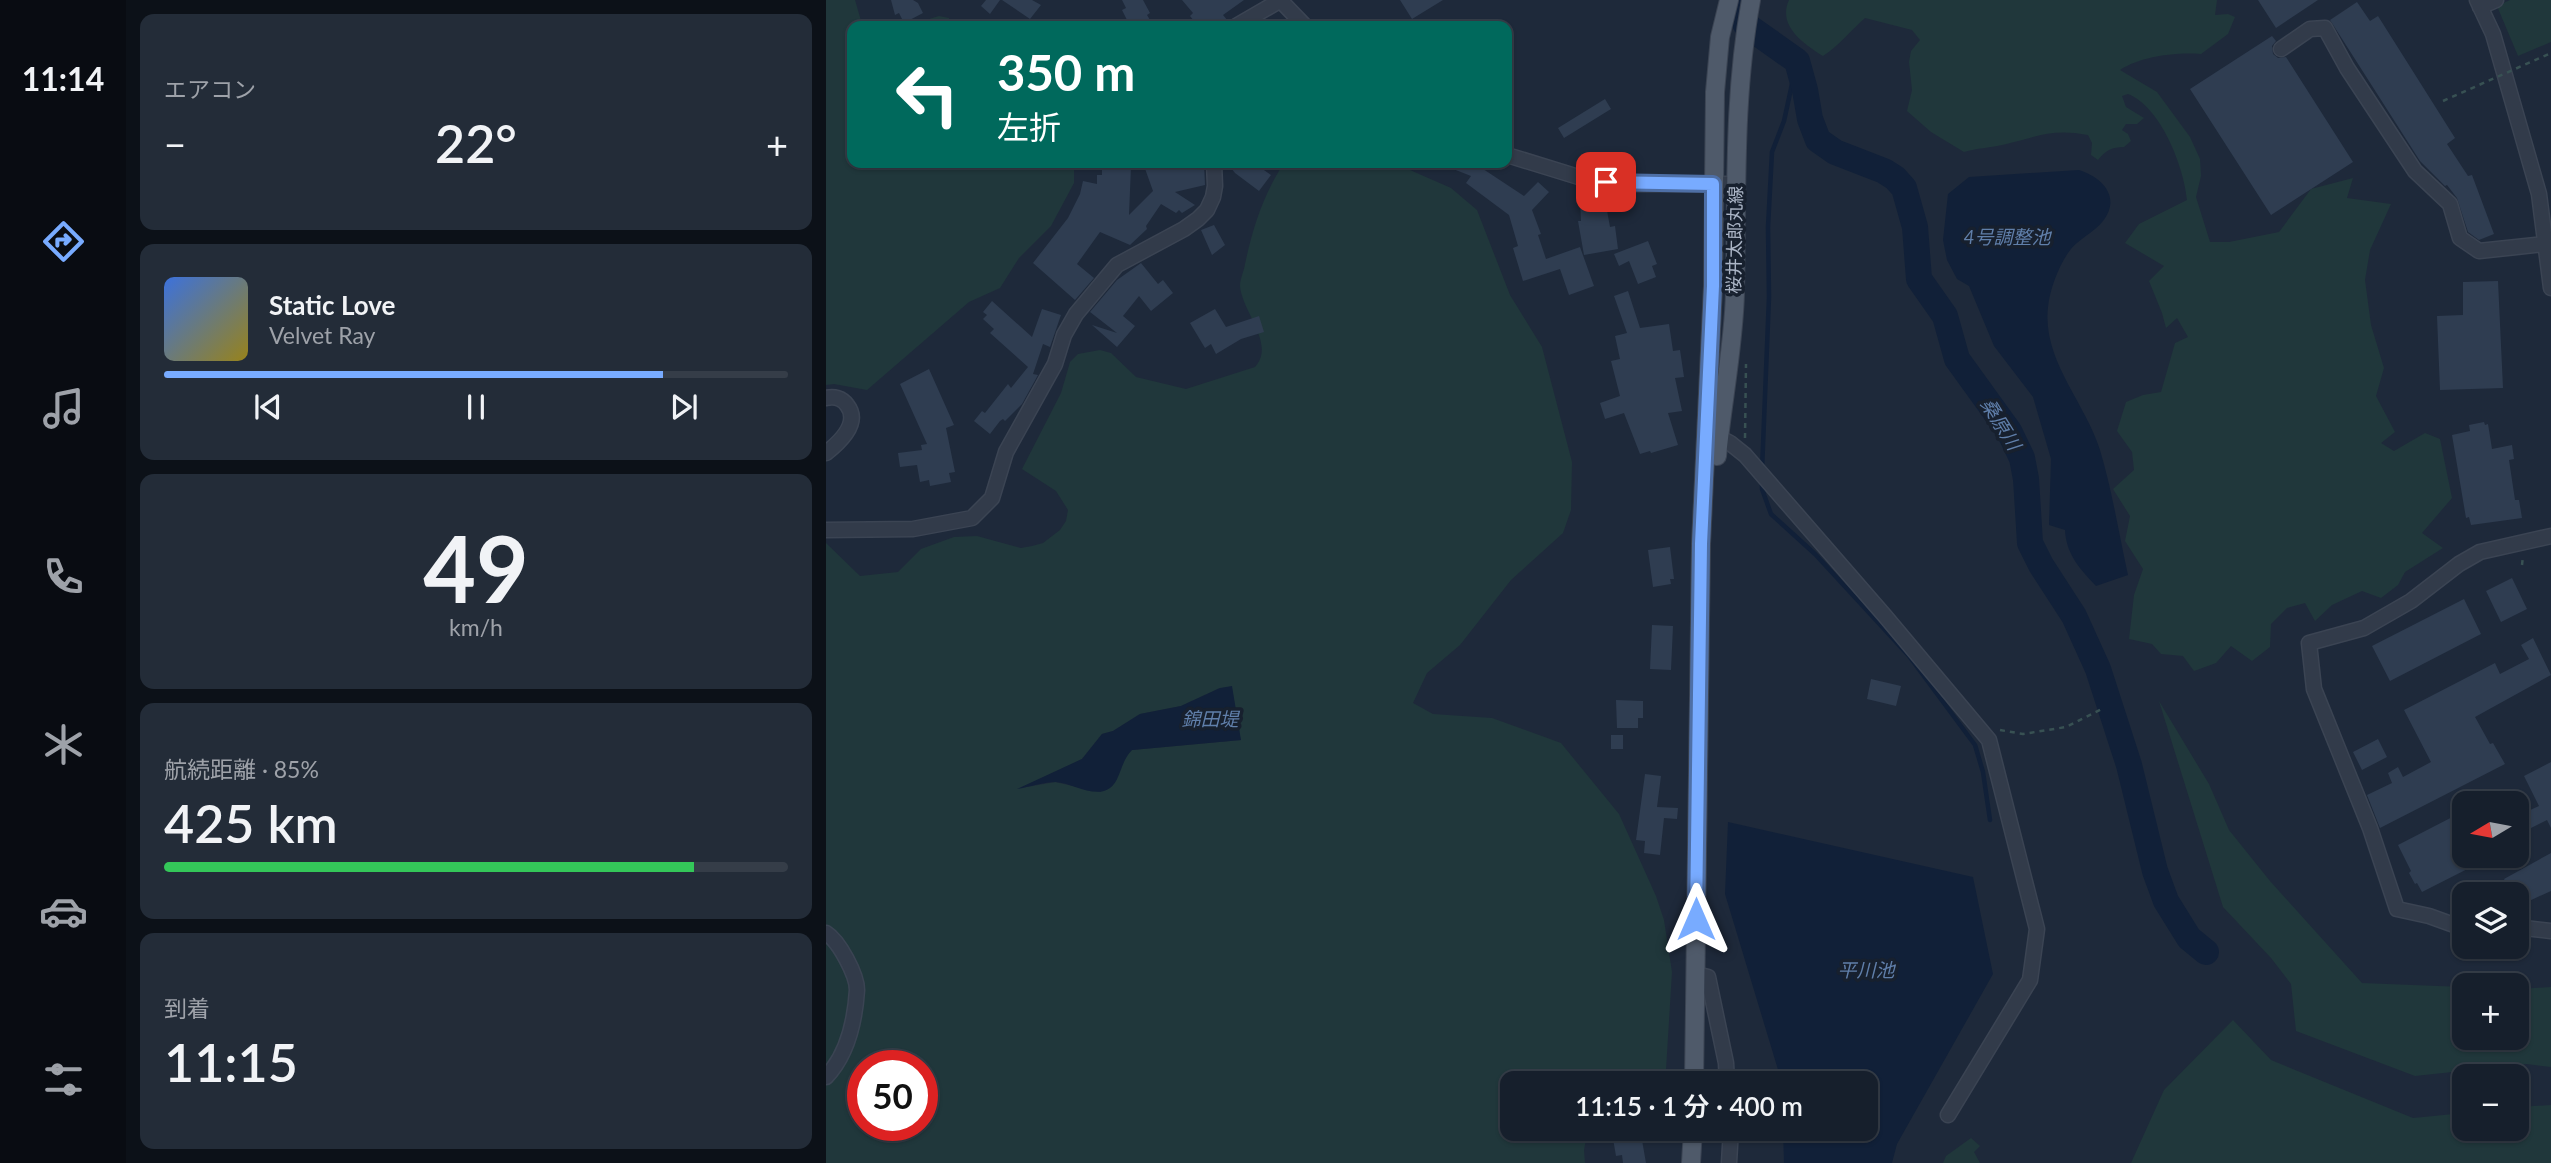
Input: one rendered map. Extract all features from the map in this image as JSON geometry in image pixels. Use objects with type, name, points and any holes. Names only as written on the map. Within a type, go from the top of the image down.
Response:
[{"type":"main road","name":"桜井太郎丸線","points":[[1713,433],[1715,92],[1720,37],[1730,0]]},
{"type":"main road","name":"桜井太郎丸線","points":[[1694,1071],[1701,544],[1713,433],[1735,296],[1735,184],[1742,50],[1752,0]]},
{"type":"main road","points":[[1691,1163],[1692,1141]]},
{"type":"street","points":[[1245,21],[1281,0],[1300,21]]},
{"type":"street","points":[[2496,0],[2479,4],[2493,34],[2539,194],[2551,288]]},
{"type":"street","points":[[2281,49],[2310,29],[2325,27],[2347,68],[2415,171],[2450,204],[2460,237],[2479,251],[2545,244]]},
{"type":"street","points":[[1512,157],[1585,179],[1628,184],[1735,184]]},
{"type":"street","points":[[826,530],[913,529],[972,517],[992,498],[1006,452],[1055,364],[1064,335],[1076,314],[1117,265],[1184,229],[1207,210],[1215,186],[1213,168]]},
{"type":"street","points":[[826,398],[843,400],[852,420],[840,442],[826,453]]},
{"type":"street","points":[[1713,433],[1745,455],[1989,740],[2037,929],[2030,980],[1948,1115]]},
{"type":"street","points":[[2452,924],[2397,909],[2370,828],[2314,689],[2309,643],[2364,628],[2411,601],[2459,564],[2480,552],[2551,536]]},
{"type":"street","points":[[2529,928],[2551,931]]},
{"type":"street","points":[[826,933],[844,954],[857,989],[848,1041],[826,1077]]},
{"type":"street","points":[[1696,974],[1708,978],[1726,1071]]},
{"type":"street","points":[[1729,1163],[1730,1141]]},
{"type":"path","points":[[2443,101],[2551,53]]},
{"type":"path","points":[[1996,730],[2023,734],[2066,727],[2102,709]]},
{"type":"green space","points":[[826,0],[855,0],[861,21],[847,21],[847,168],[1074,168],[1074,183],[1051,226],[1019,258],[1000,288],[969,302],[867,390],[826,385]]},
{"type":"green space","points":[[1789,0],[2217,0],[2215,15],[2228,14],[2235,17],[2228,34],[2201,54],[2159,56],[2138,61],[2120,70],[2157,92],[2190,137],[2200,159],[2201,176],[2196,197],[2210,242],[2229,242],[2279,232],[2311,189],[2353,178],[2347,198],[2391,204],[2370,250],[2365,280],[2371,325],[2384,368],[2376,396],[2395,432],[2381,443],[2394,451],[2425,433],[2440,439],[2452,498],[2422,533],[2443,548],[2405,572],[2398,585],[2381,598],[2362,591],[2332,605],[2315,621],[2305,603],[2287,608],[2271,624],[2270,647],[2252,661],[2231,646],[2216,663],[2194,671],[2183,656],[2161,654],[2152,644],[2129,639],[2134,595],[2143,569],[2125,541],[2130,516],[2113,489],[2134,470],[2132,452],[2117,431],[2126,402],[2161,392],[2175,343],[2188,337],[2177,318],[2166,328],[2149,281],[2164,266],[2125,243],[2139,224],[2187,200],[2181,171],[2169,140],[2151,111],[2128,94],[2122,96],[2126,107],[2144,118],[2137,124],[2126,124],[2122,130],[2128,134],[2131,141],[2124,147],[2110,150],[2098,160],[2091,155],[2092,143],[2088,135],[2064,132],[1964,152],[1931,132],[1907,111],[1912,90],[1909,62],[1911,51],[1920,40],[1912,30],[1865,18],[1823,56],[1801,40],[1789,26],[1786,9]]},
{"type":"green space","points":[[2510,0],[2551,0],[2551,42],[2518,56],[2497,6]]},
{"type":"green space","points":[[939,16],[949,18],[949,21],[922,21]]},
{"type":"green space","points":[[1281,168],[1405,168],[1451,188],[1477,210],[1510,295],[1542,347],[1572,462],[1571,510],[1563,533],[1511,580],[1460,645],[1427,673],[1413,703],[1433,714],[1492,718],[1561,743],[1619,814],[1664,920],[1672,972],[1666,1070],[1500,1071],[1500,1141],[1586,1141],[1585,1163],[826,1163],[826,543],[860,576],[898,572],[921,549],[954,537],[977,536],[1021,548],[1043,543],[1060,530],[1066,521],[1068,510],[1056,491],[1022,469],[1061,393],[1070,362],[1078,354],[1100,350],[1111,353],[1136,377],[1186,389],[1255,367],[1262,348],[1242,296],[1240,283],[1255,224]],"holes":[[[1220,688],[1241,740],[1132,750],[1123,758],[1116,780],[1100,792],[1055,782],[1021,788],[1082,759],[1102,734],[1113,731],[1140,714],[1181,706]]]},
{"type":"green space","points":[[2159,701],[2209,784],[2229,830],[2270,881],[2362,983],[2452,987],[2452,1050],[2529,1050],[2529,988],[2551,987],[2551,1067],[2529,1064],[2452,1064],[2452,1072],[2415,1076],[2296,1031],[2291,984],[2271,958],[2223,907]]},
{"type":"green space","points":[[2233,1020],[2271,1060],[2413,1118],[2452,1114],[2452,1141],[2529,1141],[2529,1106],[2551,1105],[2551,1163],[2131,1163],[2164,1090]]},
{"type":"green space","points":[[1971,1138],[1980,1146],[1974,1152],[1980,1163],[1943,1163],[1946,1156]]},
{"type":"water","name":"4号調整池","points":[[2079,170],[2095,177],[2101,183],[2110,196],[2110,203],[2103,221],[2072,248],[2061,265],[2049,300],[2048,326],[2058,363],[2100,450],[2128,575],[2096,586],[2071,554],[2065,530],[2049,525],[2051,459],[2033,397],[1994,346],[1969,286],[1957,279],[1947,260],[1943,240],[1948,194],[1969,177]]},
{"type":"water","name":"錦田堤","points":[[1232,686],[1241,740],[1132,750],[1114,785],[1104,791],[1091,791],[1056,782],[1017,789],[1082,759],[1102,734],[1113,731],[1140,714],[1181,706],[1220,688]]},
{"type":"water","name":"平川池","points":[[1728,822],[1973,877],[1993,974],[1897,1144],[1892,1163],[1784,1163],[1783,1141],[1878,1141],[1878,1071],[1778,1071],[1725,894]]},
{"type":"building","points":[[891,0],[913,0],[918,3],[923,13],[908,21],[903,21],[899,13],[895,15]]},
{"type":"building","points":[[986,0],[1000,0],[990,14],[981,6]]},
{"type":"building","points":[[1002,0],[1032,0],[1041,5],[1030,19]]},
{"type":"building","points":[[1122,0],[1143,0],[1150,13],[1147,15],[1150,20],[1128,21],[1122,10],[1126,8]]},
{"type":"building","points":[[1182,0],[1244,0],[1223,15],[1228,21],[1194,21],[1190,16],[1193,13]]},
{"type":"building","points":[[1400,0],[1443,0],[1412,19]]},
{"type":"building","points":[[2258,0],[2318,0],[2276,28]]},
{"type":"building","points":[[2357,2],[2370,21],[2378,16],[2455,138],[2447,144],[2468,176],[2472,175],[2494,234],[2479,240],[2468,232],[2457,198],[2447,185],[2420,161],[2330,20]]},
{"type":"building","points":[[2272,36],[2276,41],[2272,46],[2273,54],[2278,58],[2286,57],[2353,162],[2271,215],[2190,89]]},
{"type":"building","points":[[1605,99],[1611,109],[1564,138],[1558,128]]},
{"type":"building","points":[[1102,168],[1131,168],[1129,215],[1153,191],[1145,168],[1204,168],[1205,185],[1175,192],[1195,205],[1182,213],[1179,210],[1176,213],[1161,204],[1146,226],[1147,229],[1130,245],[1100,232],[1077,264],[1094,278],[1075,300],[1033,263],[1068,218],[1080,194],[1083,181],[1097,184],[1097,175],[1102,175]]},
{"type":"building","points":[[1231,168],[1261,168],[1271,175],[1259,191]]},
{"type":"building","points":[[1451,168],[1482,168],[1524,196],[1538,182],[1549,192],[1532,210],[1546,259],[1580,247],[1594,286],[1569,295],[1560,269],[1523,281],[1513,248],[1518,246],[1509,215],[1466,183],[1471,176]]},
{"type":"building","points":[[1600,197],[1601,205],[1606,205],[1610,227],[1615,226],[1618,249],[1584,255],[1578,221],[1581,221],[1580,200]]},
{"type":"building","points":[[1214,225],[1225,245],[1212,255],[1201,230]]},
{"type":"building","points":[[1648,241],[1657,264],[1652,266],[1656,277],[1638,284],[1629,261],[1619,266],[1614,254]]},
{"type":"building","points":[[1141,263],[1158,284],[1163,280],[1173,293],[1151,311],[1139,296],[1123,316],[1135,326],[1117,347],[1092,325],[1117,333],[1090,312],[1117,280]]},
{"type":"building","points":[[2498,281],[2503,388],[2440,390],[2437,316],[2463,315],[2463,282]]},
{"type":"building","points":[[1628,291],[1640,328],[1669,324],[1673,351],[1680,350],[1684,377],[1675,378],[1682,411],[1668,413],[1678,445],[1651,453],[1640,454],[1624,413],[1605,419],[1600,403],[1620,396],[1611,361],[1620,359],[1615,336],[1627,333],[1614,296]]},
{"type":"building","points":[[992,301],[1032,337],[1042,309],[1061,315],[1050,347],[1043,344],[1033,374],[1038,375],[1022,404],[1005,421],[1000,421],[990,434],[974,421],[982,411],[985,413],[1008,384],[1011,388],[1028,367],[990,333],[994,329],[983,319],[987,315],[983,312]]},
{"type":"building","points":[[1215,309],[1226,327],[1259,316],[1264,332],[1241,339],[1216,354],[1211,344],[1205,348],[1190,323]]},
{"type":"building","points":[[929,369],[954,425],[946,428],[955,472],[949,473],[951,482],[930,486],[929,480],[920,482],[917,465],[900,467],[898,453],[922,450],[921,445],[927,444],[900,384]]},
{"type":"building","points":[[2484,422],[2485,425],[2488,424],[2492,449],[2512,445],[2514,459],[2509,460],[2515,500],[2519,500],[2522,518],[2471,525],[2469,517],[2466,518],[2452,435],[2470,431],[2469,425]]},
{"type":"building","points":[[1670,547],[1674,579],[1670,579],[1671,584],[1653,587],[1648,550]]},
{"type":"building","points":[[2512,578],[2527,609],[2501,622],[2486,591]]},
{"type":"building","points":[[2464,599],[2481,634],[2390,681],[2372,646]]},
{"type":"building","points":[[1652,625],[1673,626],[1671,670],[1650,669]]},
{"type":"building","points":[[2533,638],[2551,675],[2475,717],[2505,764],[2380,828],[2367,795],[2392,783],[2388,773],[2398,767],[2403,777],[2431,762],[2404,710],[2495,663],[2500,674],[2529,659],[2521,645]]},
{"type":"building","points":[[1871,679],[1901,686],[1896,706],[1867,699]]},
{"type":"building","points":[[1616,700],[1643,701],[1643,718],[1638,718],[1638,728],[1617,728]]},
{"type":"building","points":[[1611,735],[1623,735],[1623,749],[1611,749]]},
{"type":"building","points":[[2378,739],[2387,757],[2362,770],[2353,752]]},
{"type":"building","points":[[2551,762],[2551,828],[2547,820],[2529,829],[2529,810],[2539,806],[2524,776]]},
{"type":"building","points":[[1645,774],[1661,776],[1657,807],[1678,808],[1677,819],[1664,818],[1660,855],[1644,853],[1645,841],[1636,840]]},
{"type":"building","points":[[2452,817],[2452,868],[2469,868],[2422,892],[2409,873],[2411,871],[2398,845]]},
{"type":"building","points":[[2551,853],[2551,891],[2529,901],[2529,882],[2506,882],[2504,879],[2529,868],[2529,865]]},
{"type":"building","points":[[1613,1141],[1642,1141],[1646,1163],[1623,1163],[1622,1155],[1616,1156]]},
{"type":"waterway","name":"桑原川","points":[[1732,0],[1746,25],[1797,61],[1810,119],[1818,140],[1835,152],[1884,171],[1904,188],[1915,227],[1919,279],[1945,316],[1957,359],[2009,431],[2022,458],[2030,543],[2074,616],[2098,669],[2129,765],[2155,871],[2166,901],[2189,938],[2206,952]]},
{"type":"waterway","points":[[1762,470],[1772,152],[1784,121],[1797,61]]},
{"type":"waterway","points":[[1762,482],[1771,514],[1815,554],[1909,656],[1975,745],[1983,772],[1990,820]]},
{"type":"route","points":[[1606,182],[1713,184],[1713,286],[1701,544],[1696,919]]}]
